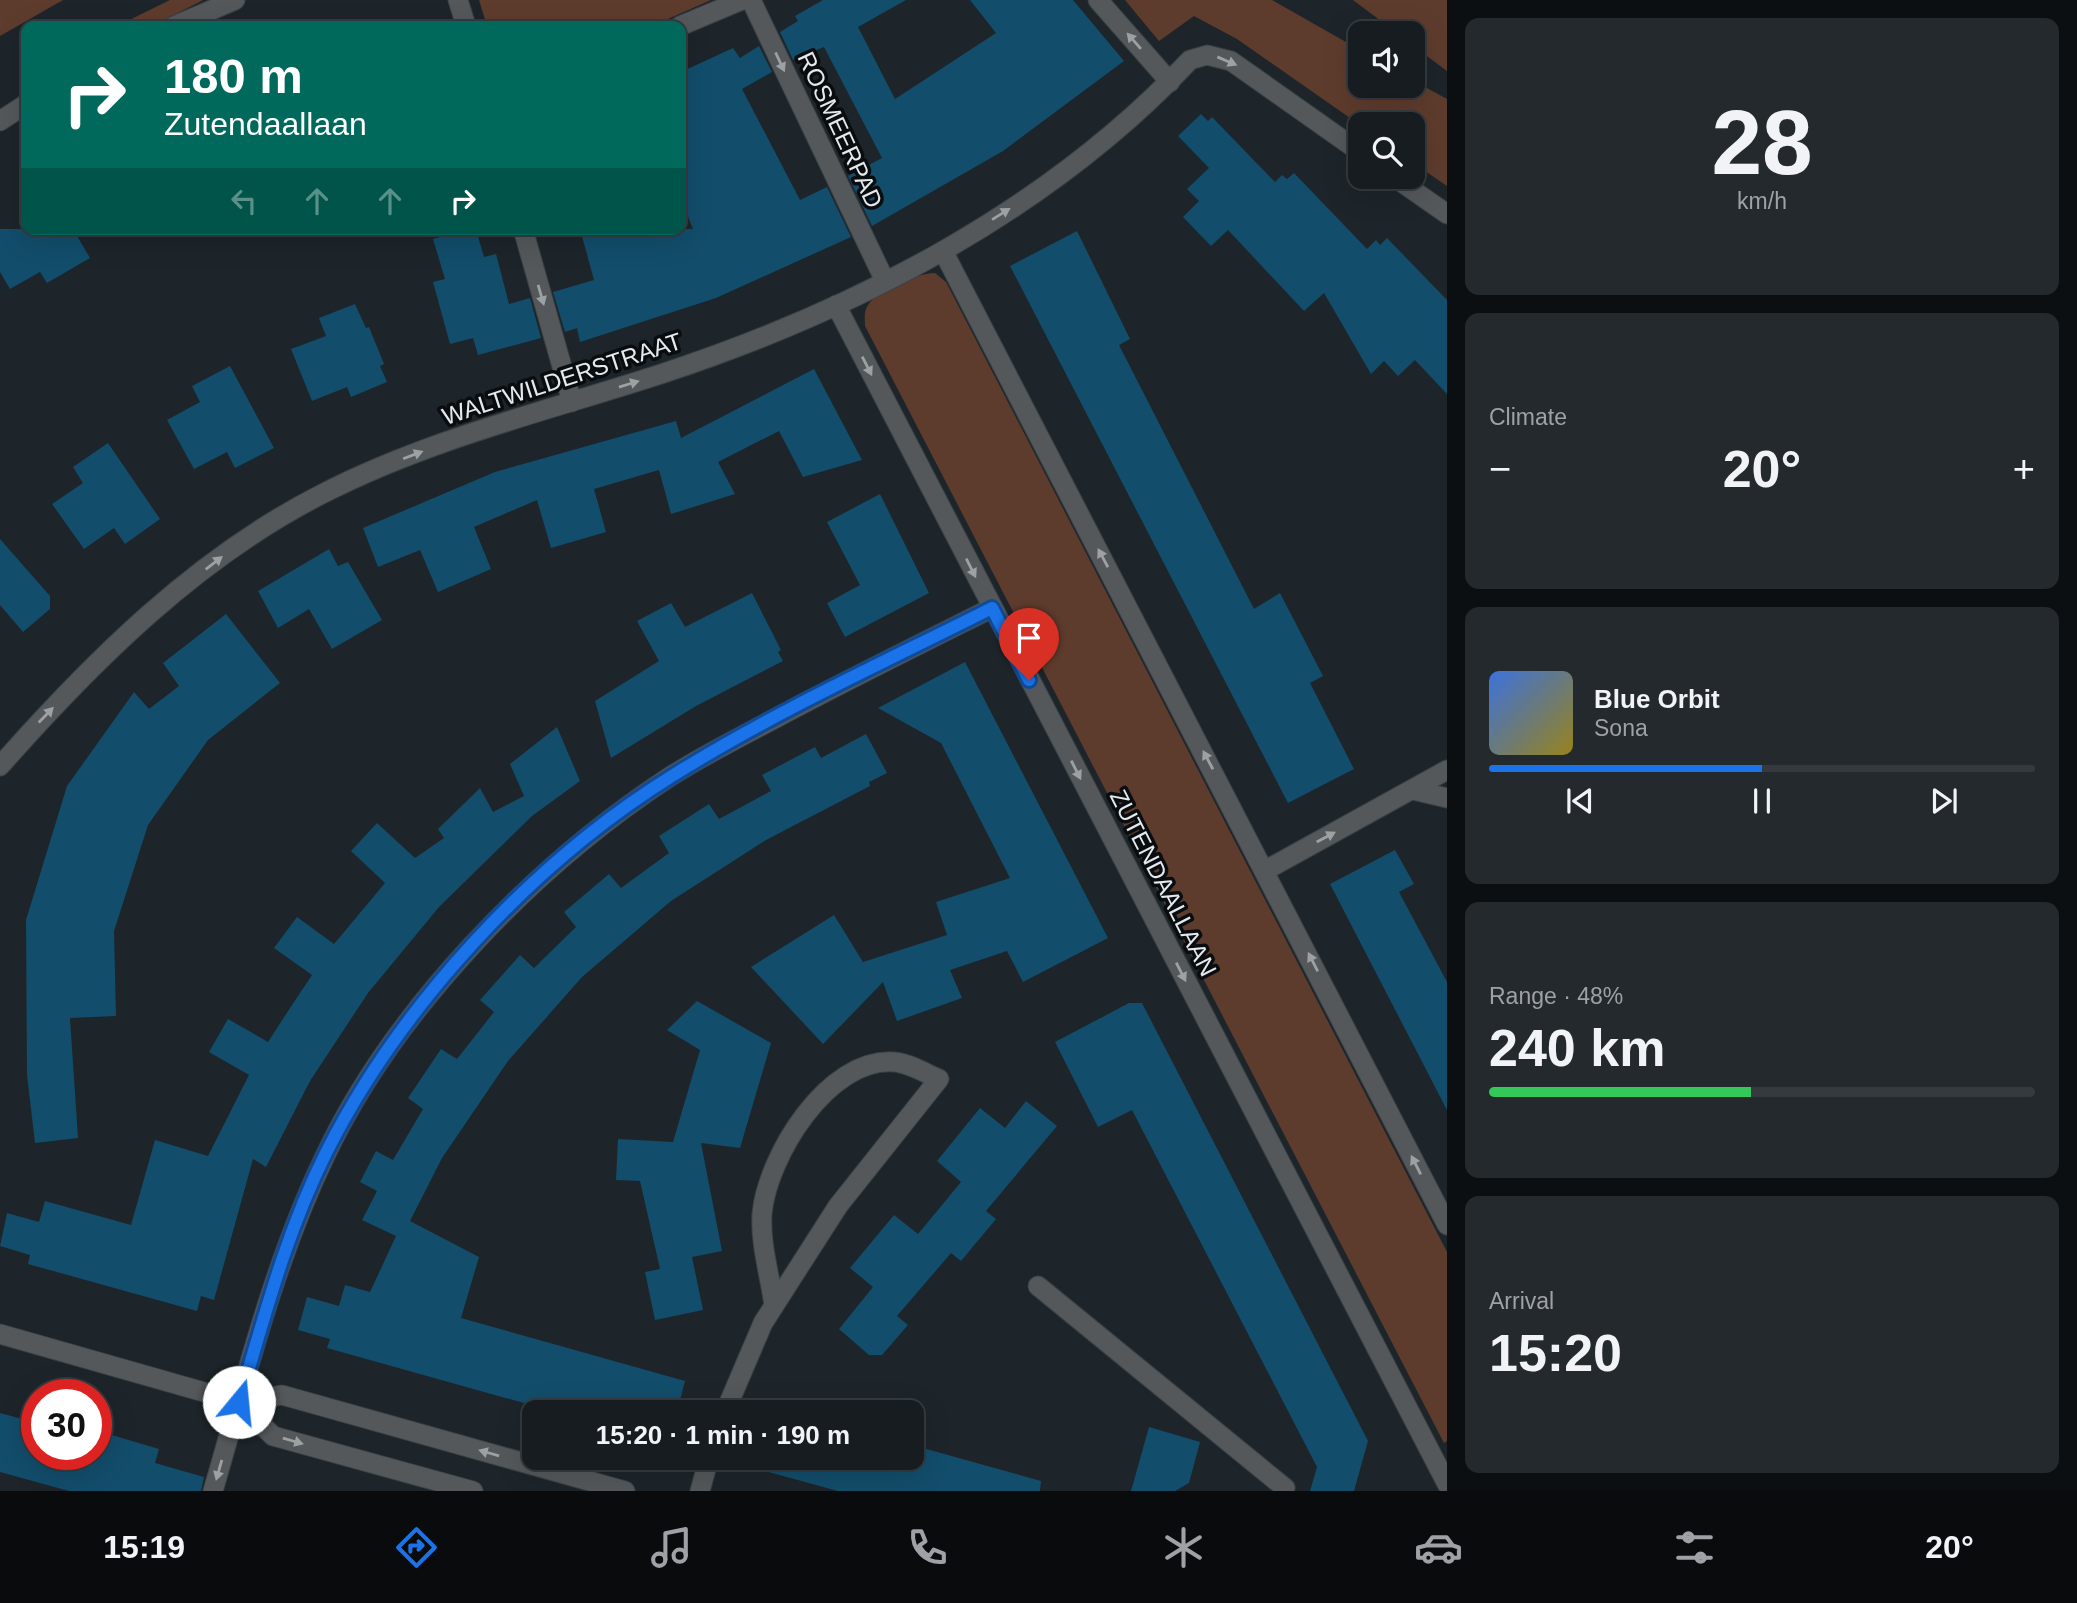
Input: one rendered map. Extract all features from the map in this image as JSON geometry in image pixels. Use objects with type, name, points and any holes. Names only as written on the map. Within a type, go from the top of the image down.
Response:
[{"type":"street","points":[[186,21],[235,0]]},
{"type":"street","points":[[458,0],[464,21]]},
{"type":"street","points":[[686,23],[742,0]]},
{"type":"street","name":"ROSMEERPAD","points":[[751,0],[885,281]]},
{"type":"street","points":[[1098,0],[1170,82]]},
{"type":"street","name":"WALTWILDERSTRAAT","points":[[0,766],[42,719],[148,614],[237,544],[321,494],[485,427],[744,345],[885,281],[943,251],[1065,174],[1170,82],[1190,60],[1207,55],[1231,61],[1348,144]]},
{"type":"street","points":[[0,121],[21,107]]},
{"type":"street","points":[[1411,189],[1447,214]]},
{"type":"street","points":[[525,235],[572,401]]},
{"type":"street","points":[[943,251],[1266,870],[1447,1225]]},
{"type":"street","name":"ZUTENDAALLAAN","points":[[836,305],[1447,1484]]},
{"type":"street","points":[[213,1491],[283,1254],[327,1152],[404,1029],[477,939],[551,867],[627,806],[670,777],[852,677],[992,608]]},
{"type":"street","points":[[1266,870],[1447,770]]},
{"type":"street","points":[[1413,790],[1447,798]]},
{"type":"street","points":[[731,1400],[751,1347],[774,1305],[861,1173],[939,1079],[895,1062],[872,1064],[834,1086],[804,1116],[779,1156],[764,1199],[762,1229],[774,1305]]},
{"type":"street","points":[[1038,1286],[1285,1488],[1284,1491]]},
{"type":"street","points":[[0,1334],[239,1402],[282,1395],[625,1491]]},
{"type":"street","points":[[239,1402],[273,1436],[473,1491]]},
{"type":"street","points":[[700,1491],[706,1470]]},
{"type":"shaded area","points":[[0,0],[63,0],[26,21],[21,21],[21,24],[0,36]]},
{"type":"shaded area","points":[[170,0],[203,0],[163,21],[127,21]]},
{"type":"shaded area","points":[[479,0],[711,0],[663,21],[485,21]]},
{"type":"shaded area","points":[[1125,0],[1272,0],[1348,43],[1348,98],[1425,98],[1425,87],[1447,99],[1447,186],[1425,171],[1425,112],[1348,112],[1348,117],[1237,39],[1194,16],[1159,41]]},
{"type":"shaded area","points":[[1353,0],[1447,0],[1447,71],[1425,55],[1425,21],[1381,21]]},
{"type":"shaded area","points":[[935,273],[946,282],[1447,1252],[1447,1441],[1444,1443],[865,326],[866,309],[878,295],[906,279]]},
{"type":"building","points":[[823,0],[906,0],[858,27],[895,99],[996,33],[970,0],[1073,0],[1124,61],[1003,151],[872,226],[848,176],[882,158],[824,47],[793,60],[780,32],[798,21],[795,16]]},
{"type":"building","points":[[759,46],[772,72],[742,89],[800,200],[827,187],[851,237],[716,298],[580,342],[577,328],[565,332],[553,292],[594,280],[582,235],[686,235],[686,229],[693,229],[686,212],[686,70],[733,48],[740,58]]},
{"type":"building","points":[[1201,114],[1208,121],[1212,117],[1275,182],[1282,175],[1287,179],[1294,173],[1367,249],[1376,240],[1380,245],[1387,238],[1447,300],[1447,394],[1415,360],[1398,376],[1384,361],[1371,374],[1324,293],[1304,311],[1228,230],[1211,246],[1183,217],[1199,201],[1187,189],[1209,168],[1178,136]]},
{"type":"building","points":[[0,229],[21,229],[21,235],[77,235],[90,258],[47,283],[40,272],[10,289],[0,272]]},
{"type":"building","points":[[1077,231],[1130,339],[1119,345],[1254,609],[1280,593],[1323,676],[1310,683],[1354,769],[1288,803],[1010,266]]},
{"type":"building","points":[[448,235],[478,235],[484,257],[496,254],[509,304],[530,298],[541,338],[478,355],[473,338],[450,344],[433,282],[445,279],[433,239]]},
{"type":"building","points":[[355,304],[366,328],[369,327],[384,364],[380,366],[387,382],[351,397],[347,387],[312,401],[291,349],[326,336],[319,318]]},
{"type":"building","points":[[230,366],[274,448],[235,468],[227,452],[194,469],[167,420],[200,402],[192,386]]},
{"type":"building","points":[[814,369],[862,460],[803,477],[779,431],[718,462],[735,494],[671,514],[659,470],[594,489],[606,532],[551,548],[537,500],[474,527],[491,569],[438,592],[420,550],[378,567],[363,528],[495,472],[676,421],[681,438]]},
{"type":"building","points":[[108,443],[160,519],[125,544],[114,528],[84,549],[52,504],[83,483],[73,467]]},
{"type":"building","points":[[880,494],[929,593],[845,637],[827,603],[860,585],[827,522]]},
{"type":"building","points":[[0,539],[50,596],[50,609],[23,632],[0,605]]},
{"type":"building","points":[[329,549],[338,566],[348,562],[382,620],[332,649],[309,609],[278,628],[258,591]]},
{"type":"building","points":[[752,593],[781,650],[778,652],[783,661],[696,706],[611,758],[595,701],[659,661],[637,621],[671,603],[685,627]]},
{"type":"building","points":[[226,614],[280,683],[208,740],[148,825],[114,931],[116,1016],[70,1018],[78,1138],[35,1143],[27,1075],[26,920],[67,786],[134,692],[149,709],[179,686],[163,663]]},
{"type":"building","points":[[965,662],[1108,938],[1023,982],[1007,951],[950,970],[962,998],[897,1021],[883,982],[823,1044],[751,967],[834,915],[863,962],[947,935],[936,902],[1010,878],[941,743],[878,708]]},
{"type":"building","points":[[557,727],[580,781],[532,816],[439,907],[368,993],[310,1081],[266,1167],[253,1159],[214,1300],[201,1296],[197,1311],[28,1264],[30,1255],[0,1246],[7,1213],[39,1222],[45,1201],[131,1225],[155,1140],[208,1156],[249,1075],[209,1052],[228,1019],[268,1042],[312,975],[274,948],[297,917],[334,944],[385,883],[351,851],[377,823],[415,858],[444,838],[438,829],[480,788],[493,812],[524,796],[510,764]]},
{"type":"building","points":[[866,734],[887,773],[869,782],[870,786],[766,840],[671,901],[582,977],[508,1061],[442,1158],[410,1221],[479,1257],[461,1318],[685,1381],[680,1400],[522,1400],[522,1402],[327,1348],[330,1339],[298,1330],[307,1297],[339,1306],[345,1285],[370,1292],[396,1236],[362,1220],[377,1191],[360,1182],[376,1151],[393,1160],[423,1109],[408,1098],[441,1049],[457,1059],[494,1012],[480,1000],[520,955],[534,968],[576,927],[564,912],[609,874],[621,888],[669,853],[659,836],[709,804],[719,819],[771,791],[762,775],[815,747],[821,758]]},
{"type":"building","points":[[1395,850],[1414,884],[1399,892],[1447,982],[1447,1110],[1330,884]]},
{"type":"building","points":[[697,1001],[771,1043],[740,1148],[701,1143],[722,1251],[692,1257],[703,1310],[655,1320],[645,1272],[660,1269],[640,1181],[616,1180],[618,1139],[673,1142],[700,1050],[667,1030]]},
{"type":"building","points":[[1129,1003],[1142,1003],[1368,1441],[1354,1491],[1310,1491],[1317,1467],[1132,1110],[1098,1127],[1055,1042]]},
{"type":"building","points":[[1026,1101],[1057,1126],[986,1211],[996,1219],[961,1261],[951,1253],[897,1316],[908,1325],[882,1355],[869,1355],[839,1329],[873,1287],[850,1268],[894,1215],[918,1234],[961,1182],[937,1161],[980,1108],[1005,1128]]},
{"type":"building","points":[[0,1413],[21,1419],[21,1470],[112,1470],[112,1435],[159,1449],[155,1463],[204,1477],[201,1491],[69,1491],[0,1472]]},
{"type":"building","points":[[1149,1427],[1200,1442],[1189,1483],[1175,1491],[1131,1491]]},
{"type":"building","points":[[924,1448],[1041,1481],[1040,1491],[838,1491],[761,1470],[924,1470]]},
{"type":"route","points":[[239,1402],[293,1226],[338,1132],[404,1029],[444,978],[477,939],[551,867],[627,806],[710,753],[852,677],[992,608],[1029,680]]}]
